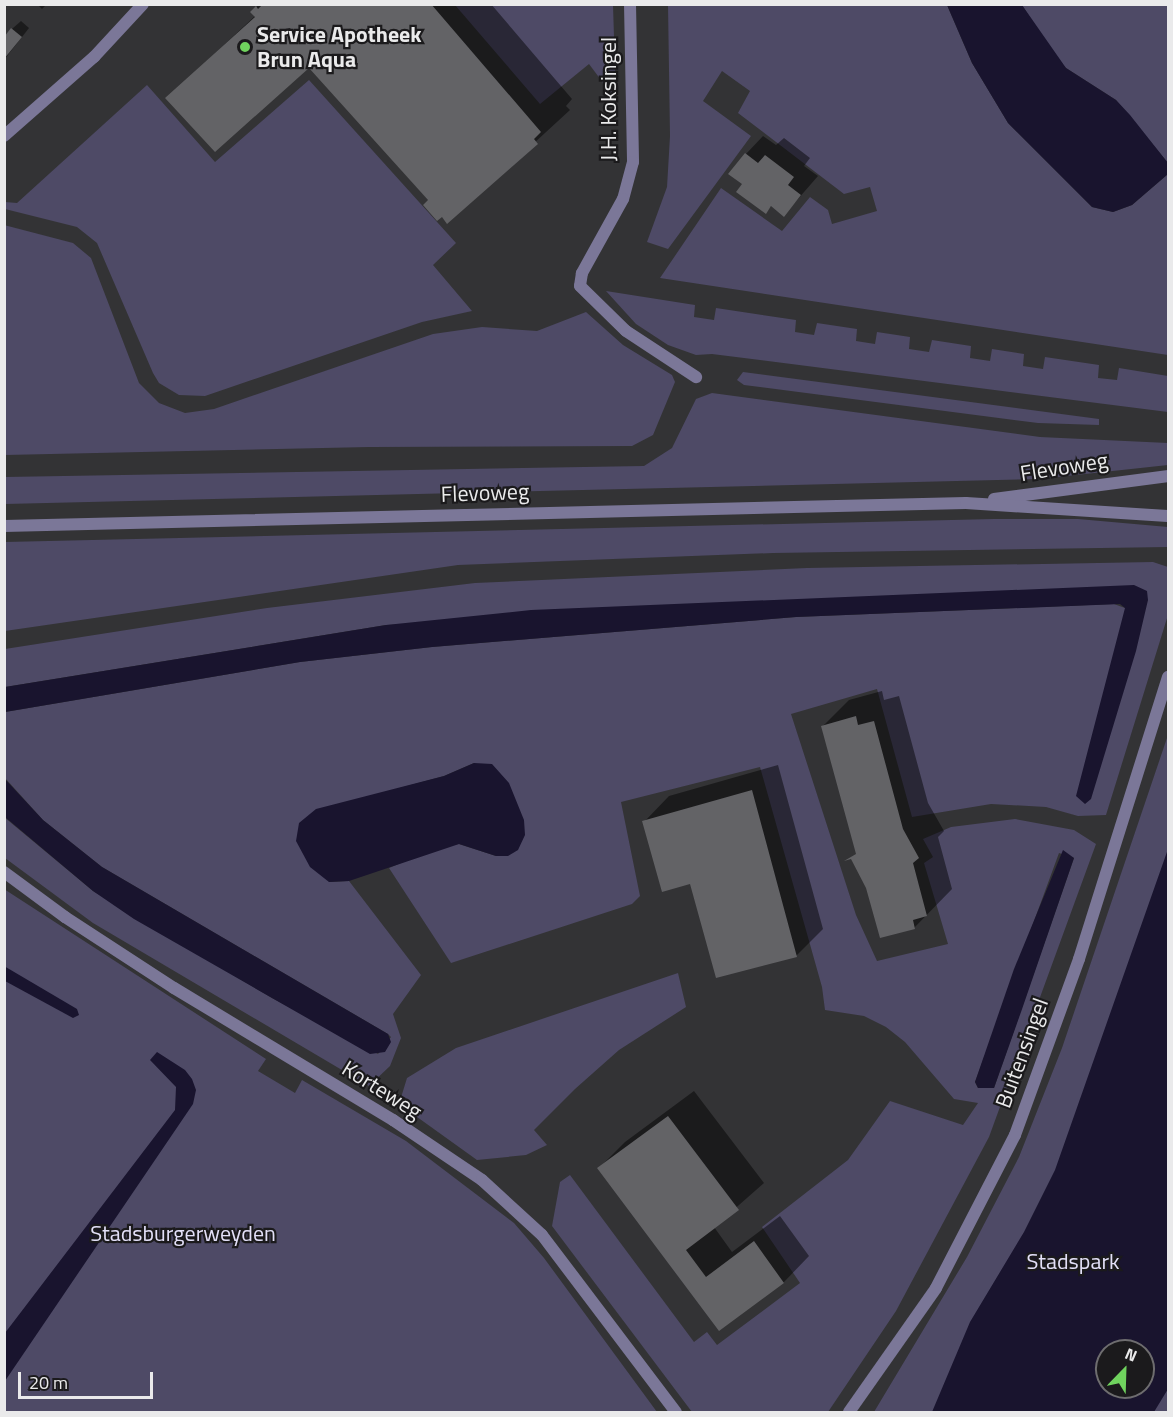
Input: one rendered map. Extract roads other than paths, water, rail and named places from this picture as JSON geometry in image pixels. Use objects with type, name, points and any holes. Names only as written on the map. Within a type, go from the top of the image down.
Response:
[{"type":"street","points":[[4,136],[94,57],[142,4]]},
{"type":"street","name":"J.H. Koksingel","points":[[630,4],[633,162],[623,199],[582,273],[580,286],[626,331],[696,377]]},
{"type":"street","name":"Flevoweg","points":[[966,503],[1145,476],[1168,476]]},
{"type":"street","name":"Flevoweg","points":[[4,526],[966,503],[1168,516]]},
{"type":"street","name":"Buitensingel","points":[[849,1413],[936,1288],[1015,1135],[1083,948],[1168,677]]},
{"type":"street","name":"Korteweg","points":[[4,872],[164,981],[393,1120],[482,1180],[542,1234],[676,1413]]},
{"type":"place","name":"Service Apotheek Brun Aqua","points":[[245,47]]},
{"type":"park label","name":"Stadsburgerweyden","points":[[183,1234]]},
{"type":"park label","name":"Stadspark","points":[[1073,1262]]}]
